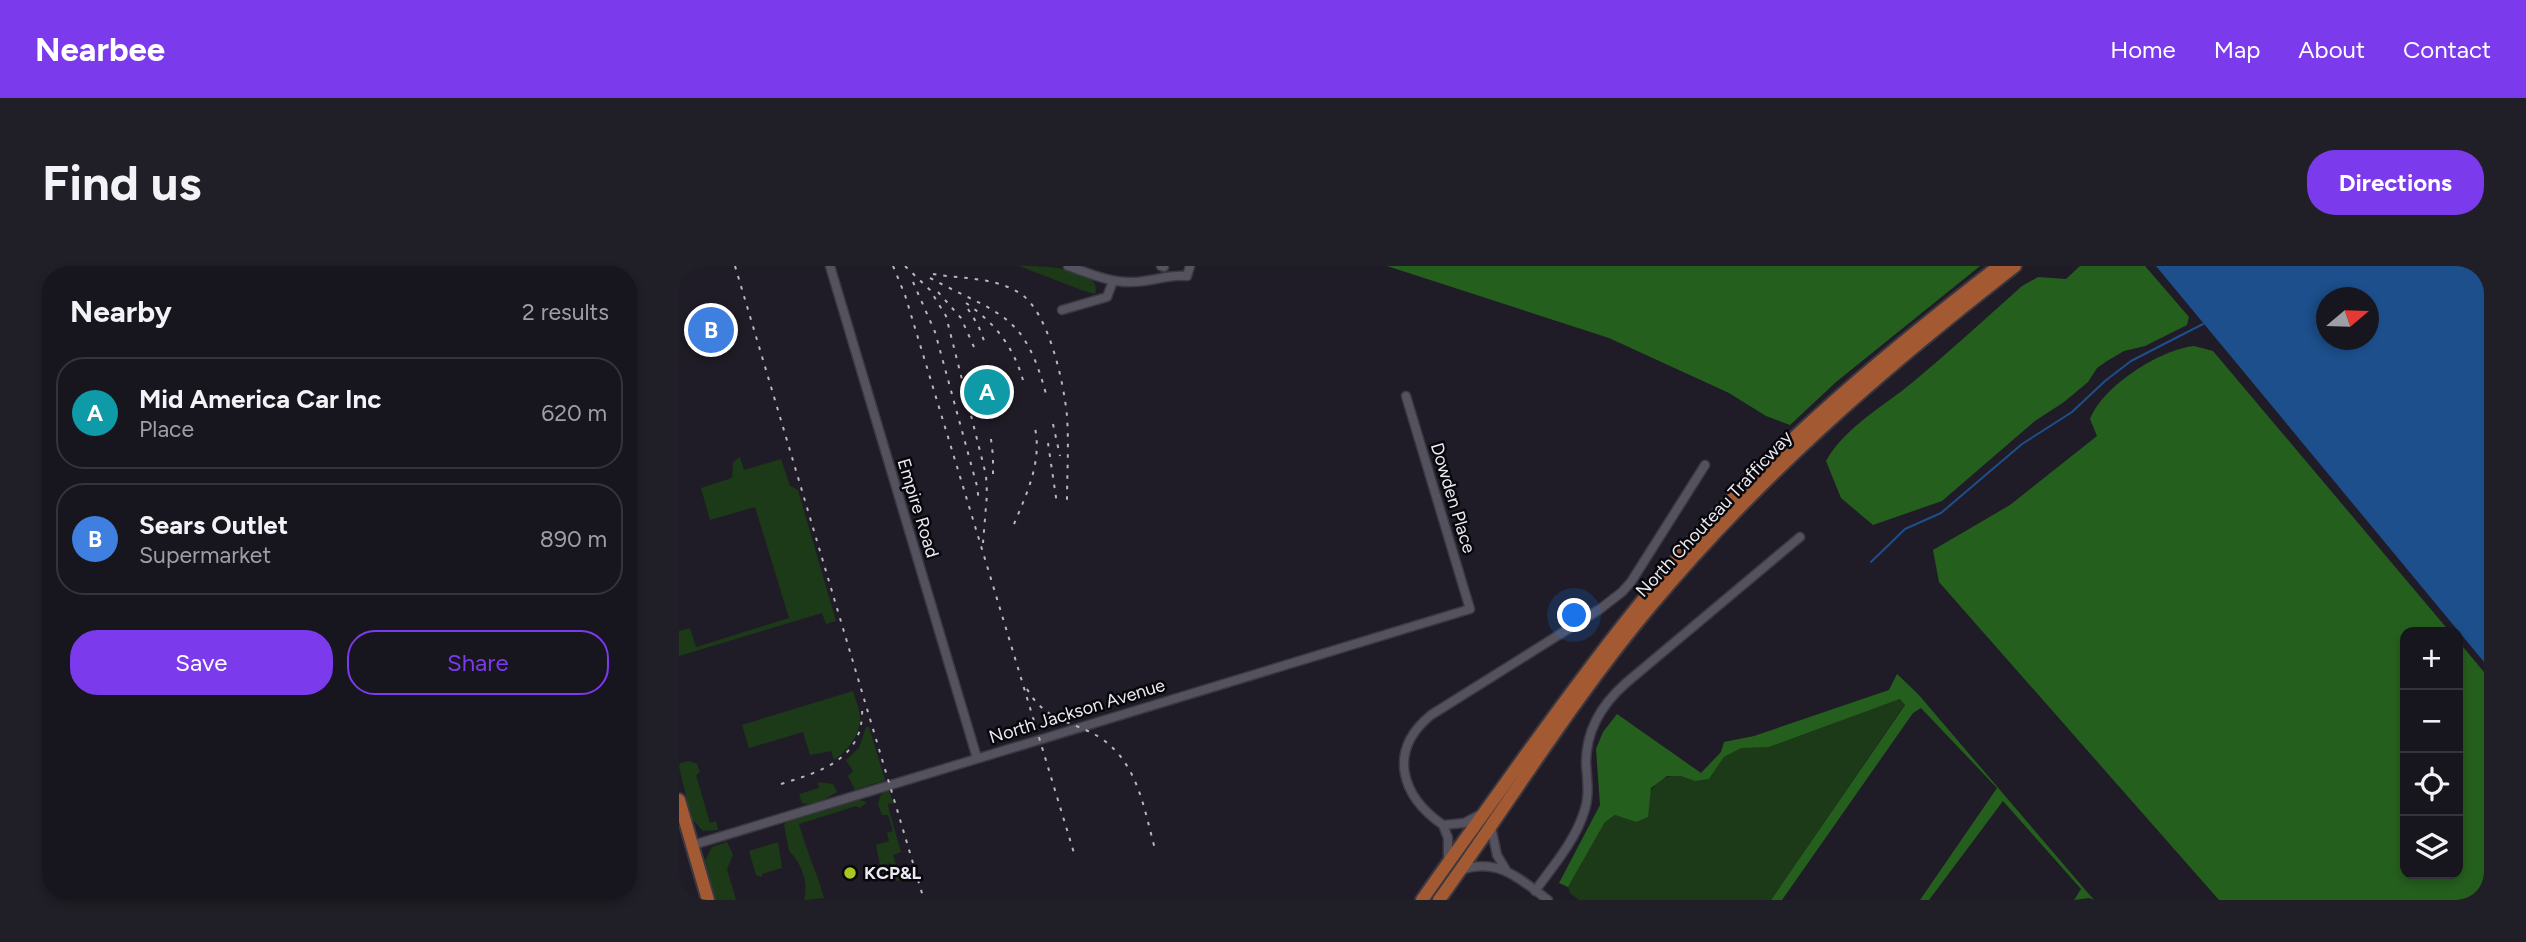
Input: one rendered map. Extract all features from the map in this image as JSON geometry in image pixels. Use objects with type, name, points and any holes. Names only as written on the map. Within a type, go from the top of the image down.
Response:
[{"type":"main road","name":"North Chouteau Trafficway","points":[[1422,900],[1448,861],[1650,591],[1816,416],[1869,369],[1999,266]]},
{"type":"main road","name":"North Chouteau Trafficway","points":[[1439,900],[1557,730],[1631,630],[1727,512],[1877,376],[2015,266]]},
{"type":"main road","points":[[679,800],[708,900]]},
{"type":"street","name":"Empire Road","points":[[830,266],[977,758]]},
{"type":"street","points":[[1068,266],[1113,281],[1130,282],[1187,276],[1190,266]]},
{"type":"street","points":[[1062,310],[1107,297],[1113,281]]},
{"type":"street","name":"Dowden Place","points":[[1406,396],[1470,609]]},
{"type":"street","name":"North Chouteau Trafficway","points":[[1443,825],[1425,812],[1411,794],[1404,766],[1405,754],[1413,733],[1431,715],[1600,609],[1622,592],[1705,465]]},
{"type":"street","points":[[1535,891],[1574,836],[1584,813],[1588,794],[1588,743],[1593,724],[1604,705],[1626,683],[1800,537]]},
{"type":"street","name":"North Jackson Avenue","points":[[692,845],[1470,609]]},
{"type":"street","points":[[1448,861],[1448,838],[1443,825],[1464,823],[1485,812]]},
{"type":"street","points":[[1491,826],[1493,844],[1506,870]]},
{"type":"street","points":[[1460,870],[1478,865],[1506,870],[1548,900]]},
{"type":"green space","points":[[1019,266],[1053,267],[1080,273],[1095,285],[1095,294],[1084,291]]},
{"type":"green space","points":[[1387,266],[1980,266],[1836,382],[1790,425],[1766,416],[1729,393],[1609,338]]},
{"type":"green space","points":[[2080,266],[2145,266],[2189,317],[2187,325],[2145,346],[2124,351],[2097,368],[2088,382],[2035,421],[1942,501],[1873,525],[1841,498],[1826,461],[1844,437],[1927,370],[2022,286],[2038,277],[2066,279]]},
{"type":"green space","points":[[2194,346],[2213,351],[2446,627],[2400,627],[2400,879],[2463,879],[2463,647],[2484,672],[2484,900],[2219,900],[1939,582],[1933,550],[2010,505],[2097,436],[2090,419],[2107,394],[2119,382],[2149,362]]},
{"type":"green space","points":[[740,457],[744,470],[781,459],[790,486],[798,490],[836,621],[826,624],[822,613],[679,656],[679,631],[690,628],[696,647],[789,618],[755,507],[710,520],[701,488],[732,478],[733,462]]},
{"type":"green space","points":[[1897,674],[1918,694],[2094,900],[2074,900],[2081,889],[2003,801],[1929,900],[1920,900],[1997,788],[1921,708],[1913,713],[1782,900],[1771,900],[1905,705],[1900,699],[1769,747],[1741,748],[1724,757],[1709,779],[1695,781],[1681,776],[1667,776],[1651,788],[1648,817],[1636,822],[1615,815],[1605,822],[1568,887],[1559,883],[1600,805],[1596,749],[1603,732],[1617,714],[1701,773],[1721,752],[1724,742],[1754,736],[1889,690]]},
{"type":"green space","points":[[853,691],[860,719],[858,731],[843,753],[834,760],[831,751],[810,755],[803,732],[749,748],[742,725]]},
{"type":"green space","points":[[1900,699],[1905,704],[1771,900],[1579,900],[1570,893],[1568,887],[1605,822],[1615,815],[1636,822],[1651,790],[1663,779],[1681,776],[1709,779],[1724,757],[1741,747],[1769,747]]},
{"type":"green space","points":[[866,727],[869,727],[885,780],[855,790],[848,776],[853,771],[846,760],[859,748]]},
{"type":"green space","points":[[689,761],[697,764],[700,772],[696,775],[710,823],[716,821],[718,830],[703,831],[692,819],[679,767],[680,763]]},
{"type":"green space","points":[[818,782],[833,784],[837,792],[816,802],[802,803],[799,794],[819,788]]},
{"type":"green space","points":[[888,789],[894,803],[888,804],[889,810],[901,852],[893,855],[901,880],[896,881],[890,863],[880,865],[876,845],[889,841],[887,833],[893,831],[888,815],[882,815],[878,805],[880,796]]},
{"type":"green space","points":[[856,799],[867,802],[860,808],[856,806],[799,824],[824,898],[804,900],[803,873],[789,851],[784,825],[787,820],[831,809],[831,806]]},
{"type":"green space","points":[[727,842],[733,855],[727,869],[736,900],[715,900],[705,860],[712,847]]},
{"type":"green space","points":[[778,842],[782,868],[762,874],[762,877],[756,875],[749,851]]},
{"type":"water","points":[[2156,266],[2484,266],[2484,662],[2463,637],[2463,627],[2455,627]]},
{"type":"waterway","points":[[1871,562],[1905,529],[1941,513],[2022,444],[2072,412],[2131,361],[2203,324]]},
{"type":"railway","points":[[735,266],[924,900]]},
{"type":"railway","points":[[893,266],[905,295],[1074,853]]},
{"type":"railway","points":[[905,266],[930,290],[946,316],[986,475],[983,543]]},
{"type":"railway","points":[[933,274],[990,282],[1011,288],[1031,303],[1040,317],[1059,368],[1065,402],[1068,438],[1067,502]]},
{"type":"railway","points":[[930,278],[992,310],[1019,332],[1039,370],[1047,398]]},
{"type":"railway","points":[[913,282],[935,332],[979,502]]},
{"type":"railway","points":[[938,292],[961,318],[974,347]]},
{"type":"railway","points":[[966,303],[1002,336],[1014,356],[1023,380]]},
{"type":"railway","points":[[968,309],[985,343]]},
{"type":"railway","points":[[1053,424],[1060,456]]},
{"type":"railway","points":[[1014,524],[1035,465],[1035,428]]},
{"type":"railway","points":[[991,439],[993,478]]},
{"type":"railway","points":[[1048,443],[1057,504]]},
{"type":"railway","points":[[1027,689],[1043,709],[1102,739],[1124,761],[1138,788],[1155,849]]},
{"type":"railway","points":[[781,784],[825,768],[849,751],[861,724],[862,706]]},
{"type":"place","name":"Sears Outlet","points":[[711,330]]},
{"type":"place","name":"Mid America Car Inc","points":[[987,392]]},
{"type":"place","name":"KCP&L","points":[[850,873]]}]
